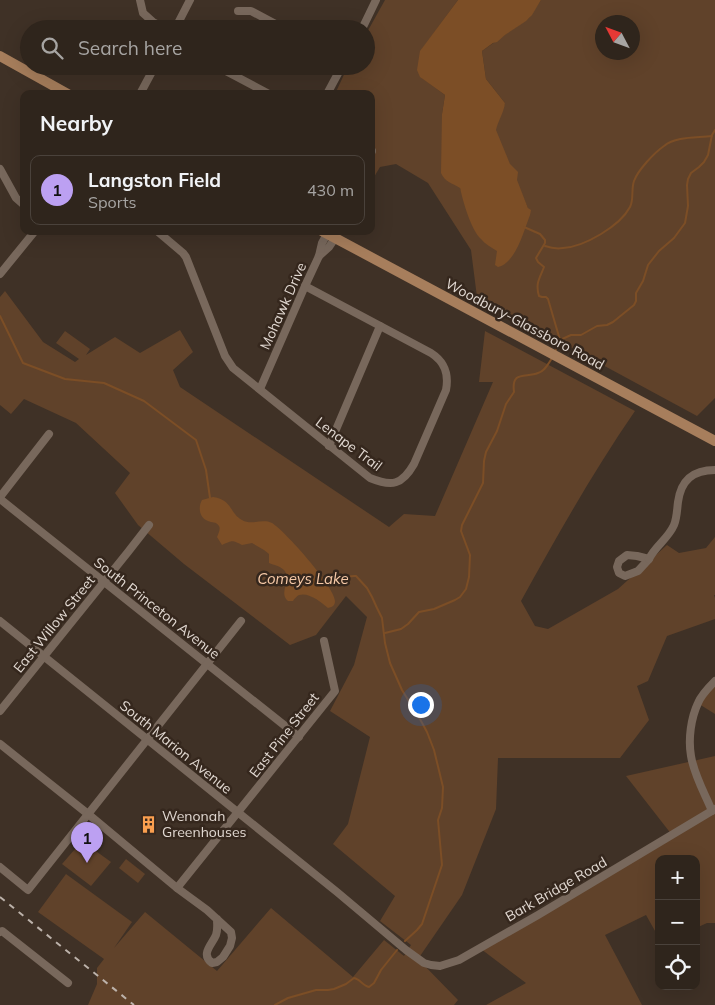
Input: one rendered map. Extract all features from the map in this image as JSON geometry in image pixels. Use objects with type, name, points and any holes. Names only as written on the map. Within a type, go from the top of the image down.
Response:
[{"type":"main road","points":[[0,56],[20,67]]},
{"type":"main road","points":[[34,75],[61,90]]},
{"type":"main road","name":"Woodbury-Glassboro Road","points":[[330,235],[715,440]]},
{"type":"street","points":[[140,0],[143,13],[151,20]]},
{"type":"street","points":[[180,20],[190,0]]},
{"type":"street","points":[[366,20],[374,1]]},
{"type":"street","points":[[238,11],[251,11],[268,20]]},
{"type":"street","points":[[142,90],[150,75]]},
{"type":"street","points":[[233,75],[261,90]]},
{"type":"street","points":[[329,90],[337,75]]},
{"type":"street","points":[[0,169],[16,198],[20,202]]},
{"type":"street","points":[[0,274],[32,235]]},
{"type":"street","name":"Lenape Trail","points":[[162,235],[183,252],[186,257],[229,363],[233,368],[370,478],[382,483],[393,483],[402,480],[409,474],[414,464],[446,390],[446,372],[441,362],[431,353],[305,286]]},
{"type":"street","name":"Mohawk Drive","points":[[260,389],[319,256],[322,243],[327,235]]},
{"type":"street","points":[[329,446],[380,326]]},
{"type":"street","points":[[0,498],[49,434]]},
{"type":"street","points":[[649,559],[652,551],[668,536],[675,523],[681,489],[686,480],[702,471],[715,470]]},
{"type":"street","name":"South Princeton Avenue","points":[[0,498],[298,737]]},
{"type":"street","name":"East Willow Street","points":[[0,711],[149,525]]},
{"type":"street","name":"South Marion Avenue","points":[[0,621],[337,892],[406,950]]},
{"type":"street","points":[[0,867],[28,890],[241,622]]},
{"type":"street","name":"East Pine Street","points":[[177,888],[335,691],[324,640]]},
{"type":"street","points":[[714,810],[695,771],[691,756],[690,738],[698,701],[715,681]]},
{"type":"street","points":[[0,744],[177,888],[207,910],[217,919],[231,932],[230,946],[223,957],[217,962],[212,963],[206,955],[209,946],[215,938],[218,928],[217,919]]},
{"type":"street","name":"Bark Bridge Road","points":[[406,950],[431,966],[440,966],[459,960],[714,810]]},
{"type":"street","points":[[0,932],[68,983]]},
{"type":"shaded area","points":[[385,0],[458,0],[422,49],[422,78],[445,95],[442,114],[460,188],[476,232],[530,213],[495,130],[505,103],[486,79],[482,51],[529,18],[541,0],[715,0],[715,398],[697,416],[477,297],[471,250],[428,183],[396,164],[380,167],[375,175],[375,90],[337,90],[344,75],[375,75],[374,20]]},
{"type":"shaded area","points":[[5,291],[43,342],[75,362],[79,359],[56,343],[65,331],[90,349],[86,355],[115,337],[140,353],[180,330],[193,352],[173,370],[180,387],[389,527],[404,514],[435,516],[493,382],[479,382],[485,331],[635,411],[590,481],[521,601],[535,626],[548,629],[618,589],[667,545],[679,553],[706,548],[715,537],[715,619],[667,636],[648,681],[637,686],[649,720],[620,758],[498,758],[496,809],[462,895],[418,959],[458,1000],[454,1005],[88,1005],[97,984],[97,968],[104,959],[38,912],[66,874],[132,922],[114,948],[145,912],[217,971],[271,908],[353,977],[384,940],[404,956],[411,945],[380,921],[395,896],[333,844],[348,824],[370,737],[330,711],[354,665],[367,617],[346,596],[316,635],[290,645],[184,564],[138,525],[115,493],[130,473],[76,423],[24,399],[11,414],[0,405],[0,297]]},
{"type":"shaded area","points":[[715,685],[715,714],[699,704]]},
{"type":"shaded area","points":[[715,756],[715,923],[707,923],[700,926],[700,855],[655,855],[655,931],[646,915],[605,935],[642,1005],[486,1005],[526,983],[481,949],[672,835],[626,776]]},
{"type":"shaded area","points":[[82,841],[111,862],[91,886],[62,864]]},
{"type":"shaded area","points":[[126,859],[145,874],[138,883],[119,868]]},
{"type":"water","points":[[458,0],[541,0],[526,21],[482,51],[486,79],[505,103],[496,130],[510,164],[518,172],[517,180],[528,208],[531,210],[522,237],[514,253],[510,259],[498,267],[495,265],[497,251],[477,235],[468,215],[460,188],[447,180],[441,173],[442,114],[445,95],[420,77],[417,70],[420,51]]},
{"type":"water","name":"Comeys Lake","points":[[213,497],[228,504],[238,517],[246,522],[264,521],[272,523],[278,528],[308,559],[327,584],[333,594],[334,605],[328,608],[315,598],[303,594],[298,595],[293,601],[288,601],[284,594],[286,574],[281,568],[269,563],[269,554],[252,543],[242,545],[232,541],[222,545],[217,537],[220,530],[218,524],[205,520],[200,512],[202,500]]},
{"type":"waterway","points":[[555,352],[560,340],[571,335],[581,335],[597,326],[607,325],[634,305],[636,293],[643,281],[648,265],[659,251],[674,238],[685,223],[688,206],[688,179],[691,173],[704,162],[708,155],[712,135],[715,130]]},
{"type":"waterway","points":[[545,246],[556,248],[571,247],[591,240],[601,234],[618,221],[630,207],[633,184],[636,177],[656,153],[674,140],[712,136]]},
{"type":"waterway","points":[[524,227],[540,234],[545,240],[536,258],[544,267],[538,281],[538,291],[539,296],[548,299],[560,340]]},
{"type":"waterway","points":[[0,316],[23,363],[65,379],[104,383],[144,401],[196,440],[206,470],[210,498]]},
{"type":"waterway","points":[[385,633],[401,629],[419,612],[434,609],[455,600],[466,589],[469,577],[470,555],[461,531],[462,525],[483,483],[486,452],[497,431],[506,404],[514,392],[515,380],[520,376],[543,371],[552,358]]},
{"type":"waterway","points":[[321,578],[331,580],[356,576],[367,588],[382,618],[390,663],[402,690],[427,732],[434,750],[443,787],[442,808],[438,820],[442,865],[422,924],[405,941]]},
{"type":"waterway","points":[[275,1005],[288,998],[316,990],[334,989],[354,978],[369,987],[374,983],[381,970],[397,950]]},
{"type":"railway","points":[[0,897],[134,1005]]},
{"type":"place","name":"Wenonah Greenhouses","points":[[148,824]]},
{"type":"place","name":"Langston Field","points":[[87,863]]}]
